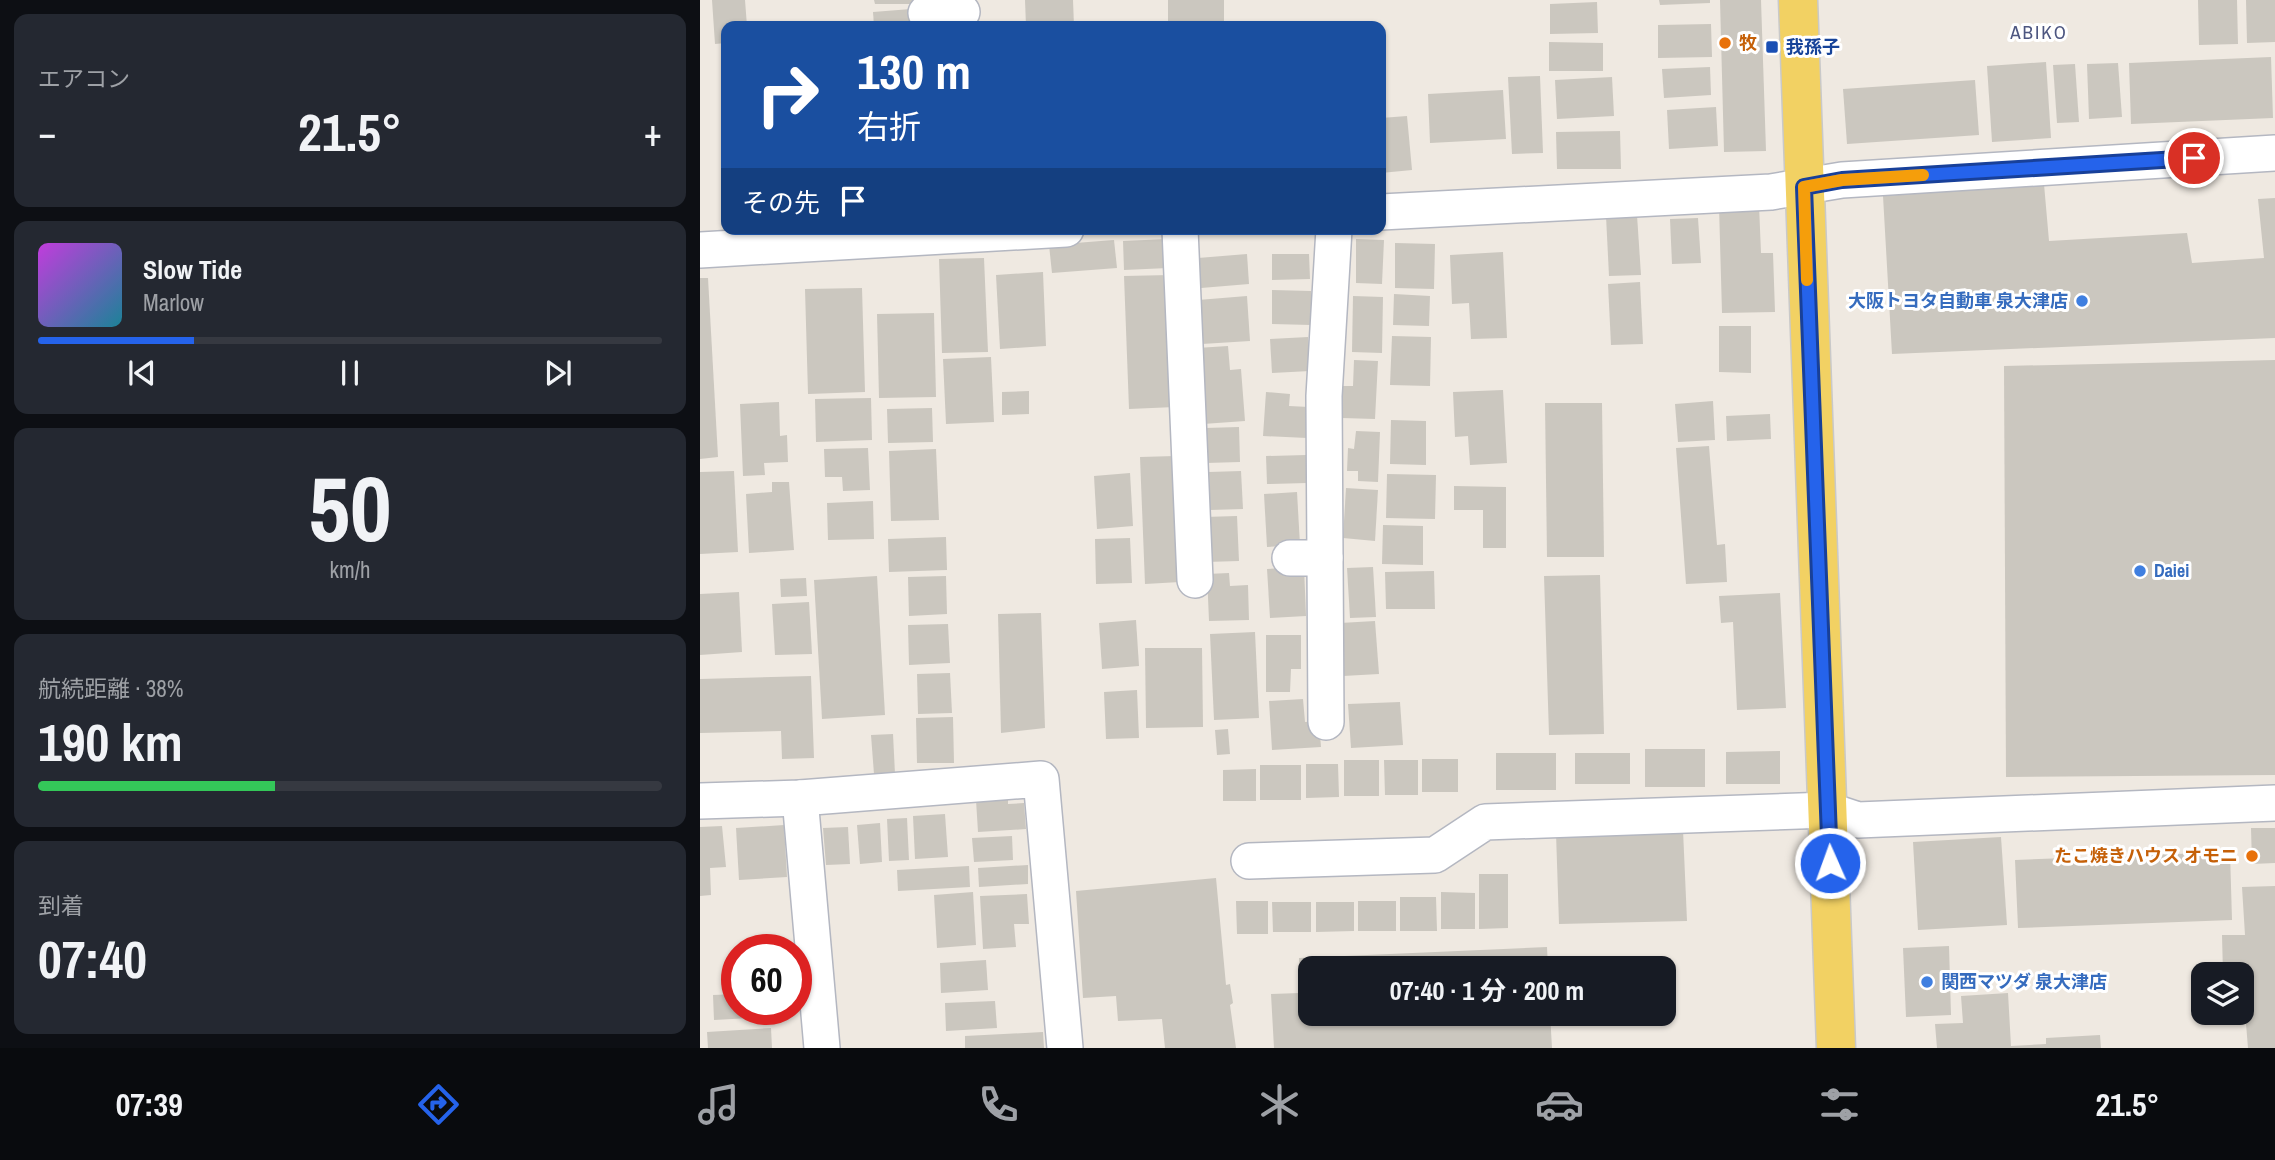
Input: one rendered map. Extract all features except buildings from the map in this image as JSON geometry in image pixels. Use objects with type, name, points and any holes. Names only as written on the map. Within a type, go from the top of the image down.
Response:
[{"type":"main road","points":[[1798,0],[1836,1048]]},
{"type":"street","points":[[926,13],[962,12]]},
{"type":"street","points":[[1386,212],[1771,192],[1842,180],[2275,153]]},
{"type":"street","points":[[700,250],[914,235]]},
{"type":"street","points":[[1180,235],[1195,580]]},
{"type":"street","points":[[1316,701],[1325,558],[1309,396],[1333,235]]},
{"type":"street","points":[[1290,558],[1325,558]]},
{"type":"street","points":[[700,801],[800,798],[1041,779],[1065,1048]]},
{"type":"street","points":[[800,798],[822,1048]]},
{"type":"street","points":[[1249,861],[1435,855],[1485,822],[1828,810],[1858,820],[2275,803]]},
{"type":"slow traffic","points":[[1807,280],[1804,187],[1842,180],[1923,175]]},
{"type":"place","name":"牧","points":[[1725,43]]},
{"type":"place","name":"我孫子","points":[[1772,47]]},
{"type":"place","name":"大阪トヨタ自動車 泉大津店","points":[[2082,301]]},
{"type":"place","name":"Daiei","points":[[2140,571]]},
{"type":"place","name":"たこ焼きハウス オモニ","points":[[2252,856]]},
{"type":"place","name":"関西マツダ 泉大津店","points":[[1927,982]]},
{"type":"district","name":"ABIKO","points":[[2039,32]]},
{"type":"route","points":[[1830,863],[1804,187],[1842,180],[2194,158]]}]
